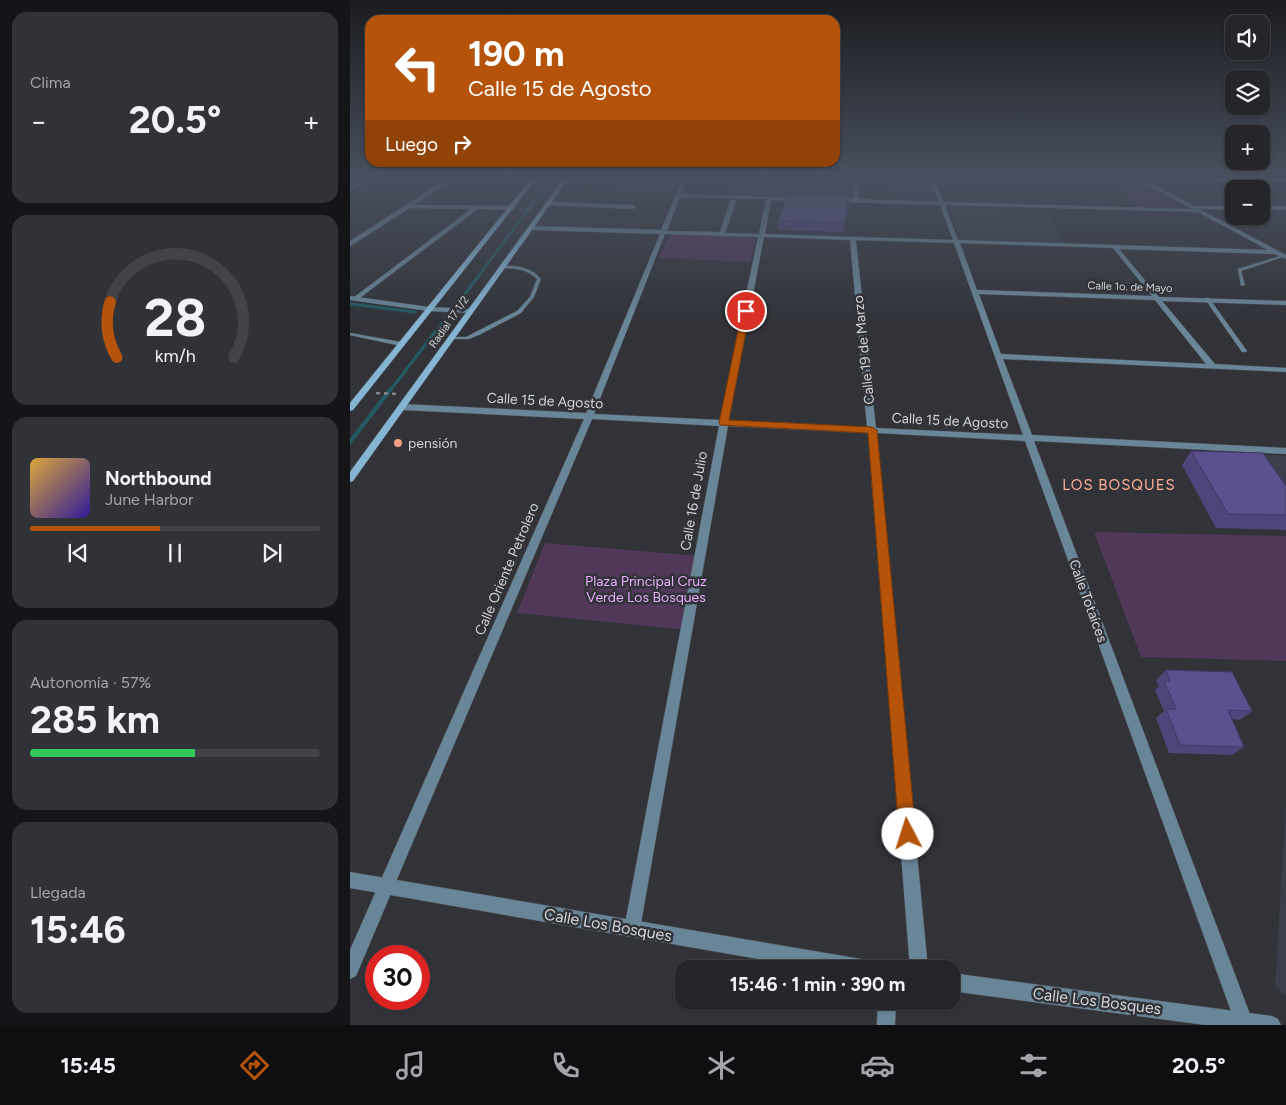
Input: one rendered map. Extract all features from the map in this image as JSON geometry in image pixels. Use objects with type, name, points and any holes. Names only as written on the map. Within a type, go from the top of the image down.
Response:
[{"type":"main road","name":"Radial 17 1/2","points":[[351,406],[498,226]]},
{"type":"main road","name":"Radial 17 1/2","points":[[350,479],[532,228]]},
{"type":"street","points":[[350,244],[379,226]]},
{"type":"street","points":[[353,298],[452,226]]},
{"type":"street","name":"Calle Oriente Petrolero","points":[[350,970],[589,416],[666,226]]},
{"type":"street","points":[[722,234],[725,226]]},
{"type":"street","name":"Calle 16 de Julio","points":[[632,929],[724,423],[763,226]]},
{"type":"street","name":"Calle Totaíces","points":[[950,226],[1245,1023]]},
{"type":"street","points":[[1229,226],[1283,255]]},
{"type":"street","points":[[532,228],[1115,247],[1283,255]]},
{"type":"street","points":[[350,238],[358,239]]},
{"type":"street","name":"Calle 19 de Marzo","points":[[854,239],[918,960]]},
{"type":"street","points":[[1115,247],[1212,366]]},
{"type":"street","name":"Calle 1o. de Mayo","points":[[974,292],[1286,303]]},
{"type":"street","points":[[353,298],[430,309],[470,311]]},
{"type":"street","points":[[998,356],[1286,370]]},
{"type":"street","name":"Calle 15 de Agosto","points":[[402,407],[1286,451]]},
{"type":"street","name":"Calle Los Bosques","points":[[350,880],[814,960]]},
{"type":"street","name":"Calle Los Bosques","points":[[960,983],[1245,1023],[1272,1025]]},
{"type":"street","points":[[886,1025],[887,1010]]},
{"type":"lane","points":[[1243,285],[1239,270],[1283,255]]},
{"type":"lane","points":[[451,338],[467,338],[506,320],[519,312],[532,298],[539,279],[535,273],[525,269],[503,267]]},
{"type":"lane","points":[[1206,299],[1244,351]]},
{"type":"lane","points":[[350,334],[401,344]]},
{"type":"path","points":[[382,394],[393,394]]},
{"type":"shaded area","points":[[956,226],[1055,226],[1064,243],[960,240]]},
{"type":"shaded area","points":[[1246,453],[1286,456],[1286,509]]},
{"type":"shaded area","points":[[1286,801],[1286,996],[1275,986]]},
{"type":"green space","points":[[676,234],[756,238],[750,262],[659,258],[670,236]]},
{"type":"green space","points":[[1094,532],[1286,536],[1286,661],[1141,657]]},
{"type":"green space","name":"Plaza Principal Cruz Verde Los Bosques","points":[[545,543],[700,556],[687,630],[517,613]]},
{"type":"building","points":[[1191,451],[1263,453],[1286,486],[1286,515],[1228,514]]},
{"type":"building","points":[[1166,670],[1232,672],[1252,711],[1228,710],[1244,747],[1180,745],[1166,709],[1176,709],[1164,681],[1170,681]]},
{"type":"waterway","points":[[482,271],[516,226]]},
{"type":"waterway","points":[[455,307],[483,270]]},
{"type":"waterway","points":[[350,304],[415,312]]},
{"type":"waterway","points":[[389,392],[449,314]]},
{"type":"waterway","points":[[350,442],[390,390]]},
{"type":"place","name":"pensión","points":[[398,443]]},
{"type":"district","name":"LOS BOSQUES","points":[[1119,485]]},
{"type":"route","points":[[746,311],[724,423],[872,430],[908,834]]}]
